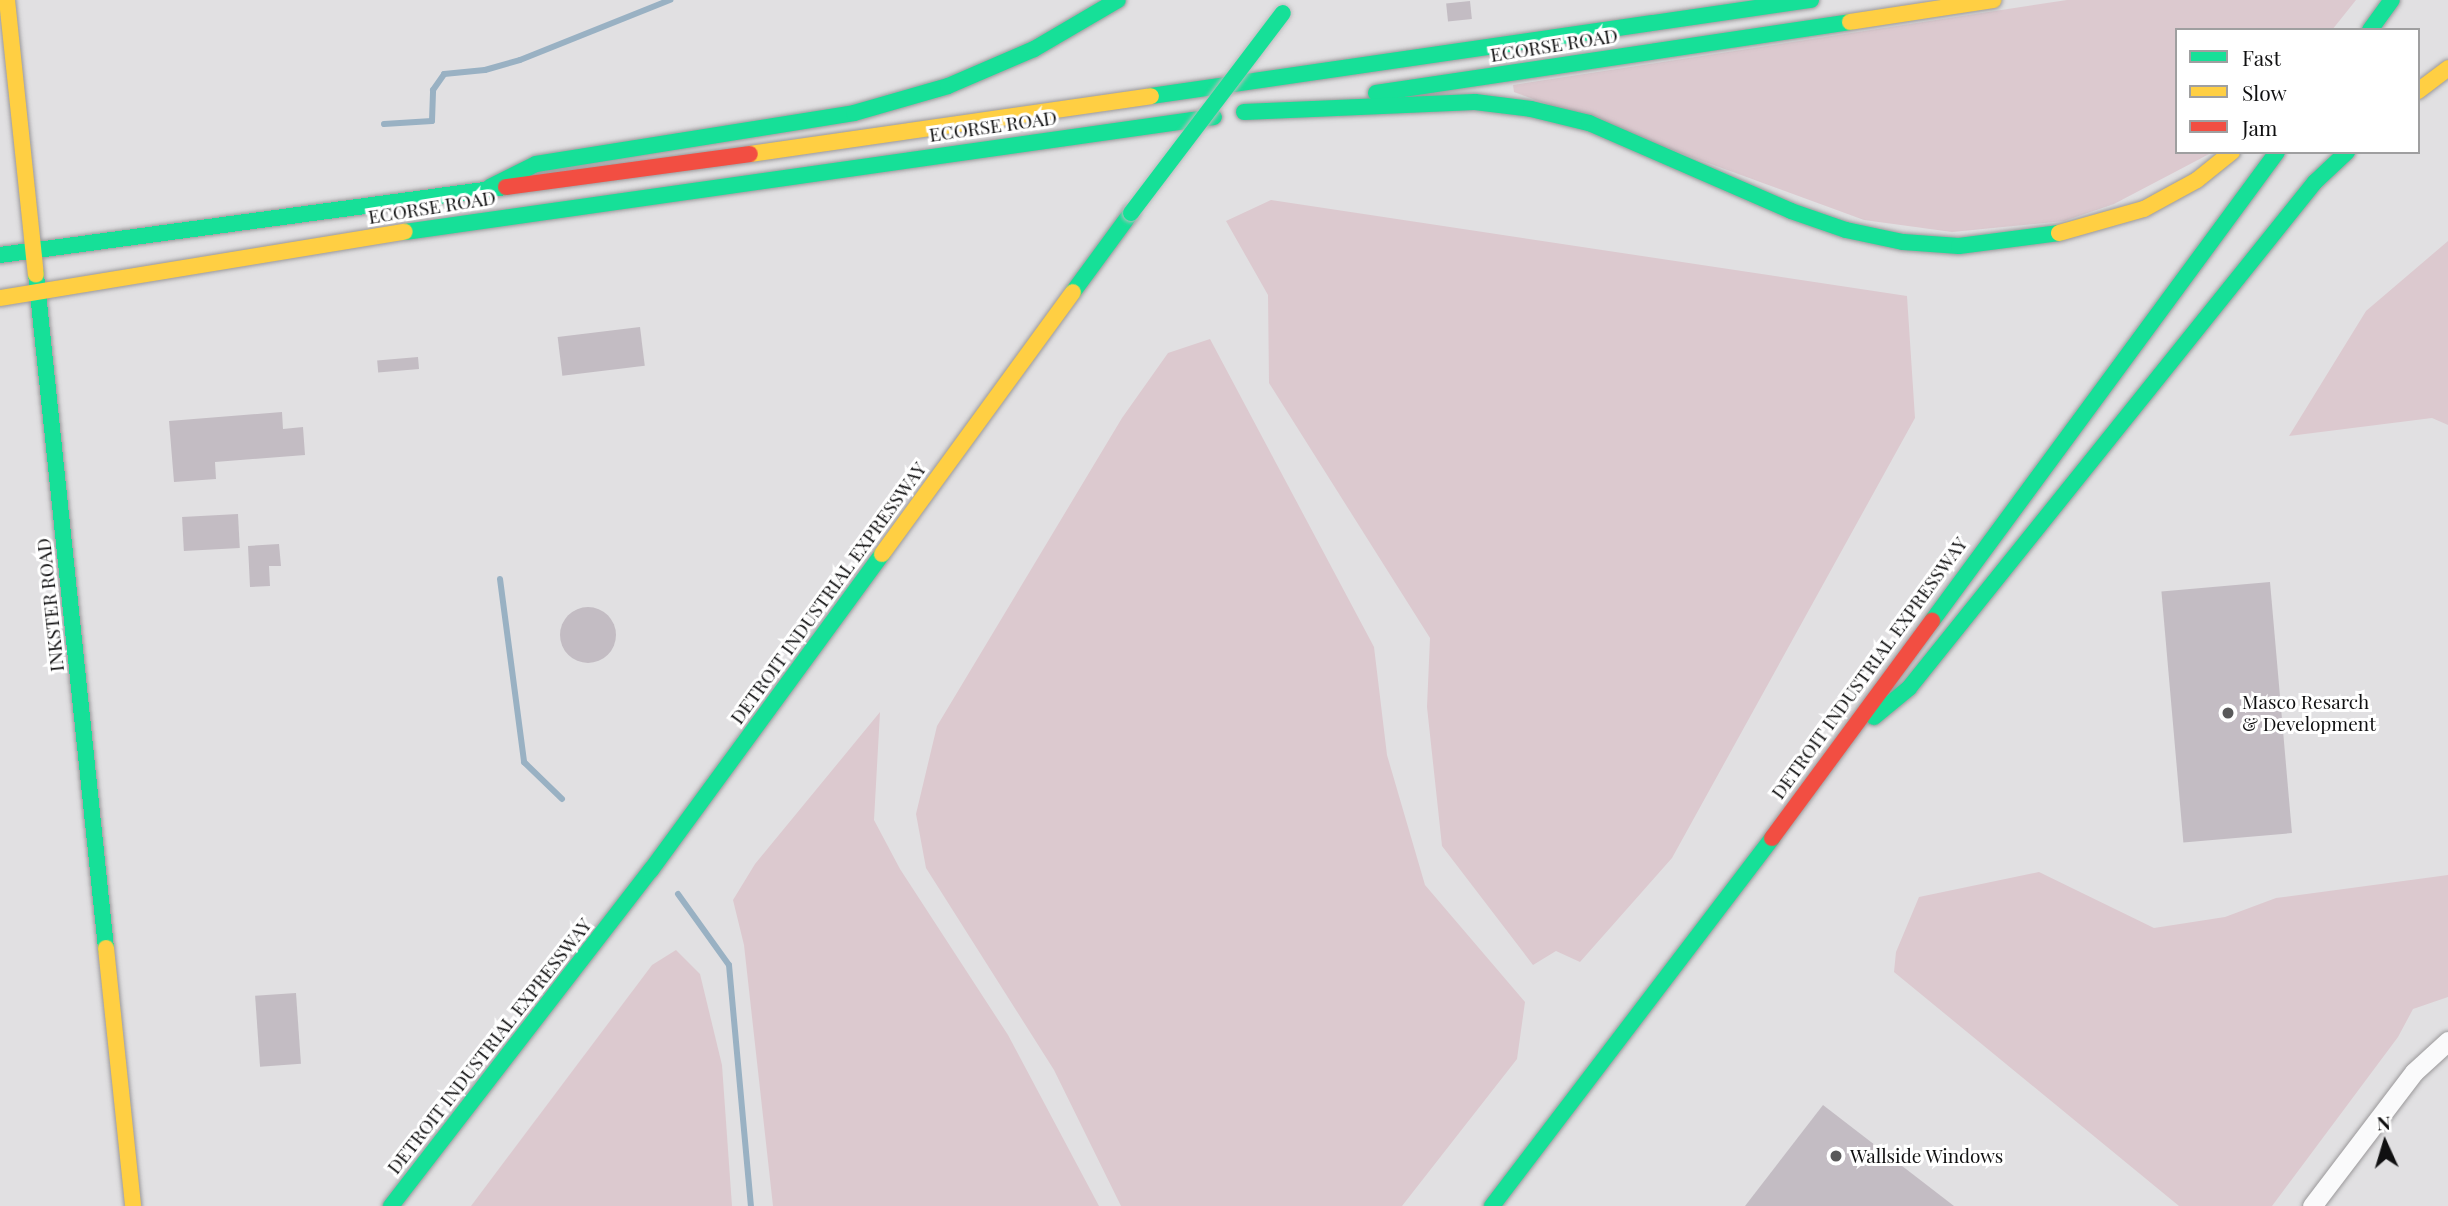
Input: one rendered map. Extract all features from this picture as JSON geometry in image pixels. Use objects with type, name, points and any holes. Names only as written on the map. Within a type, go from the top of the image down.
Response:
[{"type":"main road","name":"INKSTER ROAD","points":[[7,0],[133,1206]]},
{"type":"main road","points":[[491,187],[536,164],[855,113],[947,86],[1034,49],[1118,0]]},
{"type":"main road","name":"DETROIT INDUSTRIAL EXPRESSWAY","points":[[391,1206],[651,870],[1131,214],[1294,0]]},
{"type":"main road","name":"ECORSE ROAD","points":[[0,255],[491,187],[686,163],[1811,0]]},
{"type":"main road","name":"ECORSE ROAD","points":[[0,298],[38,294],[419,230],[1244,112],[1993,0]]},
{"type":"main road","points":[[2371,28],[2392,0]]},
{"type":"main road","points":[[2420,89],[2448,68]]},
{"type":"main road","points":[[1244,112],[1475,102],[1531,109],[1589,123],[1791,211],[1846,230],[1903,242],[1959,246],[2080,230],[2144,209],[2197,180],[2230,154]]},
{"type":"main road","name":"DETROIT INDUSTRIAL EXPRESSWAY","points":[[1492,1206],[1697,940],[1833,750],[2276,154]]},
{"type":"main road","points":[[1833,750],[1909,688],[2315,182],[2345,154]]},
{"type":"street","points":[[2312,1206],[2414,1072],[2448,1041]]},
{"type":"shaded area","points":[[2067,0],[2356,0],[2334,28],[2175,28],[2175,154],[2209,154],[2114,204],[2064,221],[1952,232],[1864,220],[1514,92],[1513,85]]},
{"type":"shaded area","points":[[1271,200],[1907,296],[1915,418],[1672,858],[1580,962],[1556,951],[1533,965],[1442,846],[1427,707],[1430,638],[1269,383],[1268,295],[1226,221]]},
{"type":"shaded area","points":[[2448,241],[2448,425],[2432,418],[2289,436],[2366,311]]},
{"type":"shaded area","points":[[1210,339],[1374,647],[1387,755],[1425,885],[1525,1002],[1517,1059],[1402,1206],[1121,1206],[1054,1070],[926,868],[916,814],[937,726],[1122,418],[1168,353]]},
{"type":"shaded area","points":[[880,712],[874,820],[900,869],[1008,1035],[1099,1206],[773,1206],[744,945],[733,900],[755,864]]},
{"type":"shaded area","points":[[2039,872],[2154,928],[2225,917],[2276,898],[2448,875],[2448,997],[2413,1009],[2398,1037],[2272,1206],[2179,1206],[1894,972],[1896,952],[1919,897]]},
{"type":"shaded area","points":[[676,950],[700,974],[722,1065],[732,1206],[471,1206],[652,965]]},
{"type":"building","points":[[1470,1],[1472,19],[1448,21],[1446,4]]},
{"type":"building","points":[[640,327],[645,366],[562,376],[558,337]]},
{"type":"building","points":[[418,357],[419,369],[378,373],[377,361]]},
{"type":"building","points":[[282,412],[283,429],[303,427],[305,455],[215,462],[216,479],[174,482],[169,421]]},
{"type":"building","points":[[238,514],[240,548],[184,551],[182,517]]},
{"type":"building","points":[[279,544],[281,566],[269,566],[270,586],[250,587],[248,546]]},
{"type":"building","name":"Masco Resarch & Development","points":[[2270,582],[2292,833],[2183,843],[2161,591]]},
{"type":"building","points":[[582,607],[594,607],[604,611],[612,619],[616,635],[612,651],[604,659],[594,663],[582,663],[572,659],[564,651],[560,641],[560,629],[564,619],[572,611]]},
{"type":"building","points":[[296,993],[301,1064],[260,1067],[255,996]]},
{"type":"building","name":"Wallside Windows","points":[[1823,1105],[1954,1206],[1745,1206]]},
{"type":"waterway","points":[[384,124],[432,121],[433,90],[444,74],[485,70],[520,60],[670,0]]},
{"type":"waterway","points":[[500,579],[524,762],[562,799]]},
{"type":"waterway","points":[[678,894],[729,965],[751,1206]]},
{"type":"traffic: fast","points":[[490,187],[536,164],[854,113],[948,86],[1034,49],[1118,0]]},
{"type":"traffic: fast","points":[[1151,96],[1811,0]]},
{"type":"traffic: fast","points":[[2371,28],[2392,0]]},
{"type":"traffic: fast","points":[[1131,213],[1283,13]]},
{"type":"traffic: fast","points":[[1376,93],[1850,22]]},
{"type":"traffic: fast","points":[[1244,112],[1475,102],[1531,109],[1589,123],[1791,211],[1846,230],[1903,242],[1959,246],[2059,233]]},
{"type":"traffic: fast","points":[[405,232],[1214,117]]},
{"type":"traffic: fast","points":[[1932,621],[2276,154]]},
{"type":"traffic: fast","points":[[1874,717],[1909,688],[2315,182],[2345,154]]},
{"type":"traffic: fast","points":[[0,255],[506,187]]},
{"type":"traffic: fast","points":[[1073,292],[1131,213]]},
{"type":"traffic: fast","points":[[36,274],[106,948]]},
{"type":"traffic: fast","points":[[391,1206],[651,870],[882,554]]},
{"type":"traffic: fast","points":[[1492,1206],[1772,838]]},
{"type":"traffic: slow","points":[[7,0],[36,274]]},
{"type":"traffic: slow","points":[[1850,22],[1993,0]]},
{"type":"traffic: slow","points":[[2420,89],[2448,68]]},
{"type":"traffic: slow","points":[[750,154],[1151,96]]},
{"type":"traffic: slow","points":[[2059,233],[2144,209],[2197,180],[2230,154]]},
{"type":"traffic: slow","points":[[0,298],[405,232]]},
{"type":"traffic: slow","points":[[882,554],[1073,292]]},
{"type":"traffic: slow","points":[[106,948],[133,1206]]},
{"type":"traffic: jam","points":[[506,187],[750,154]]},
{"type":"traffic: jam","points":[[1772,838],[1932,621]]},
{"type":"place","name":"Masco Resarch & Development","points":[[2228,713]]},
{"type":"place","name":"Wallside Windows","points":[[1836,1156]]}]
